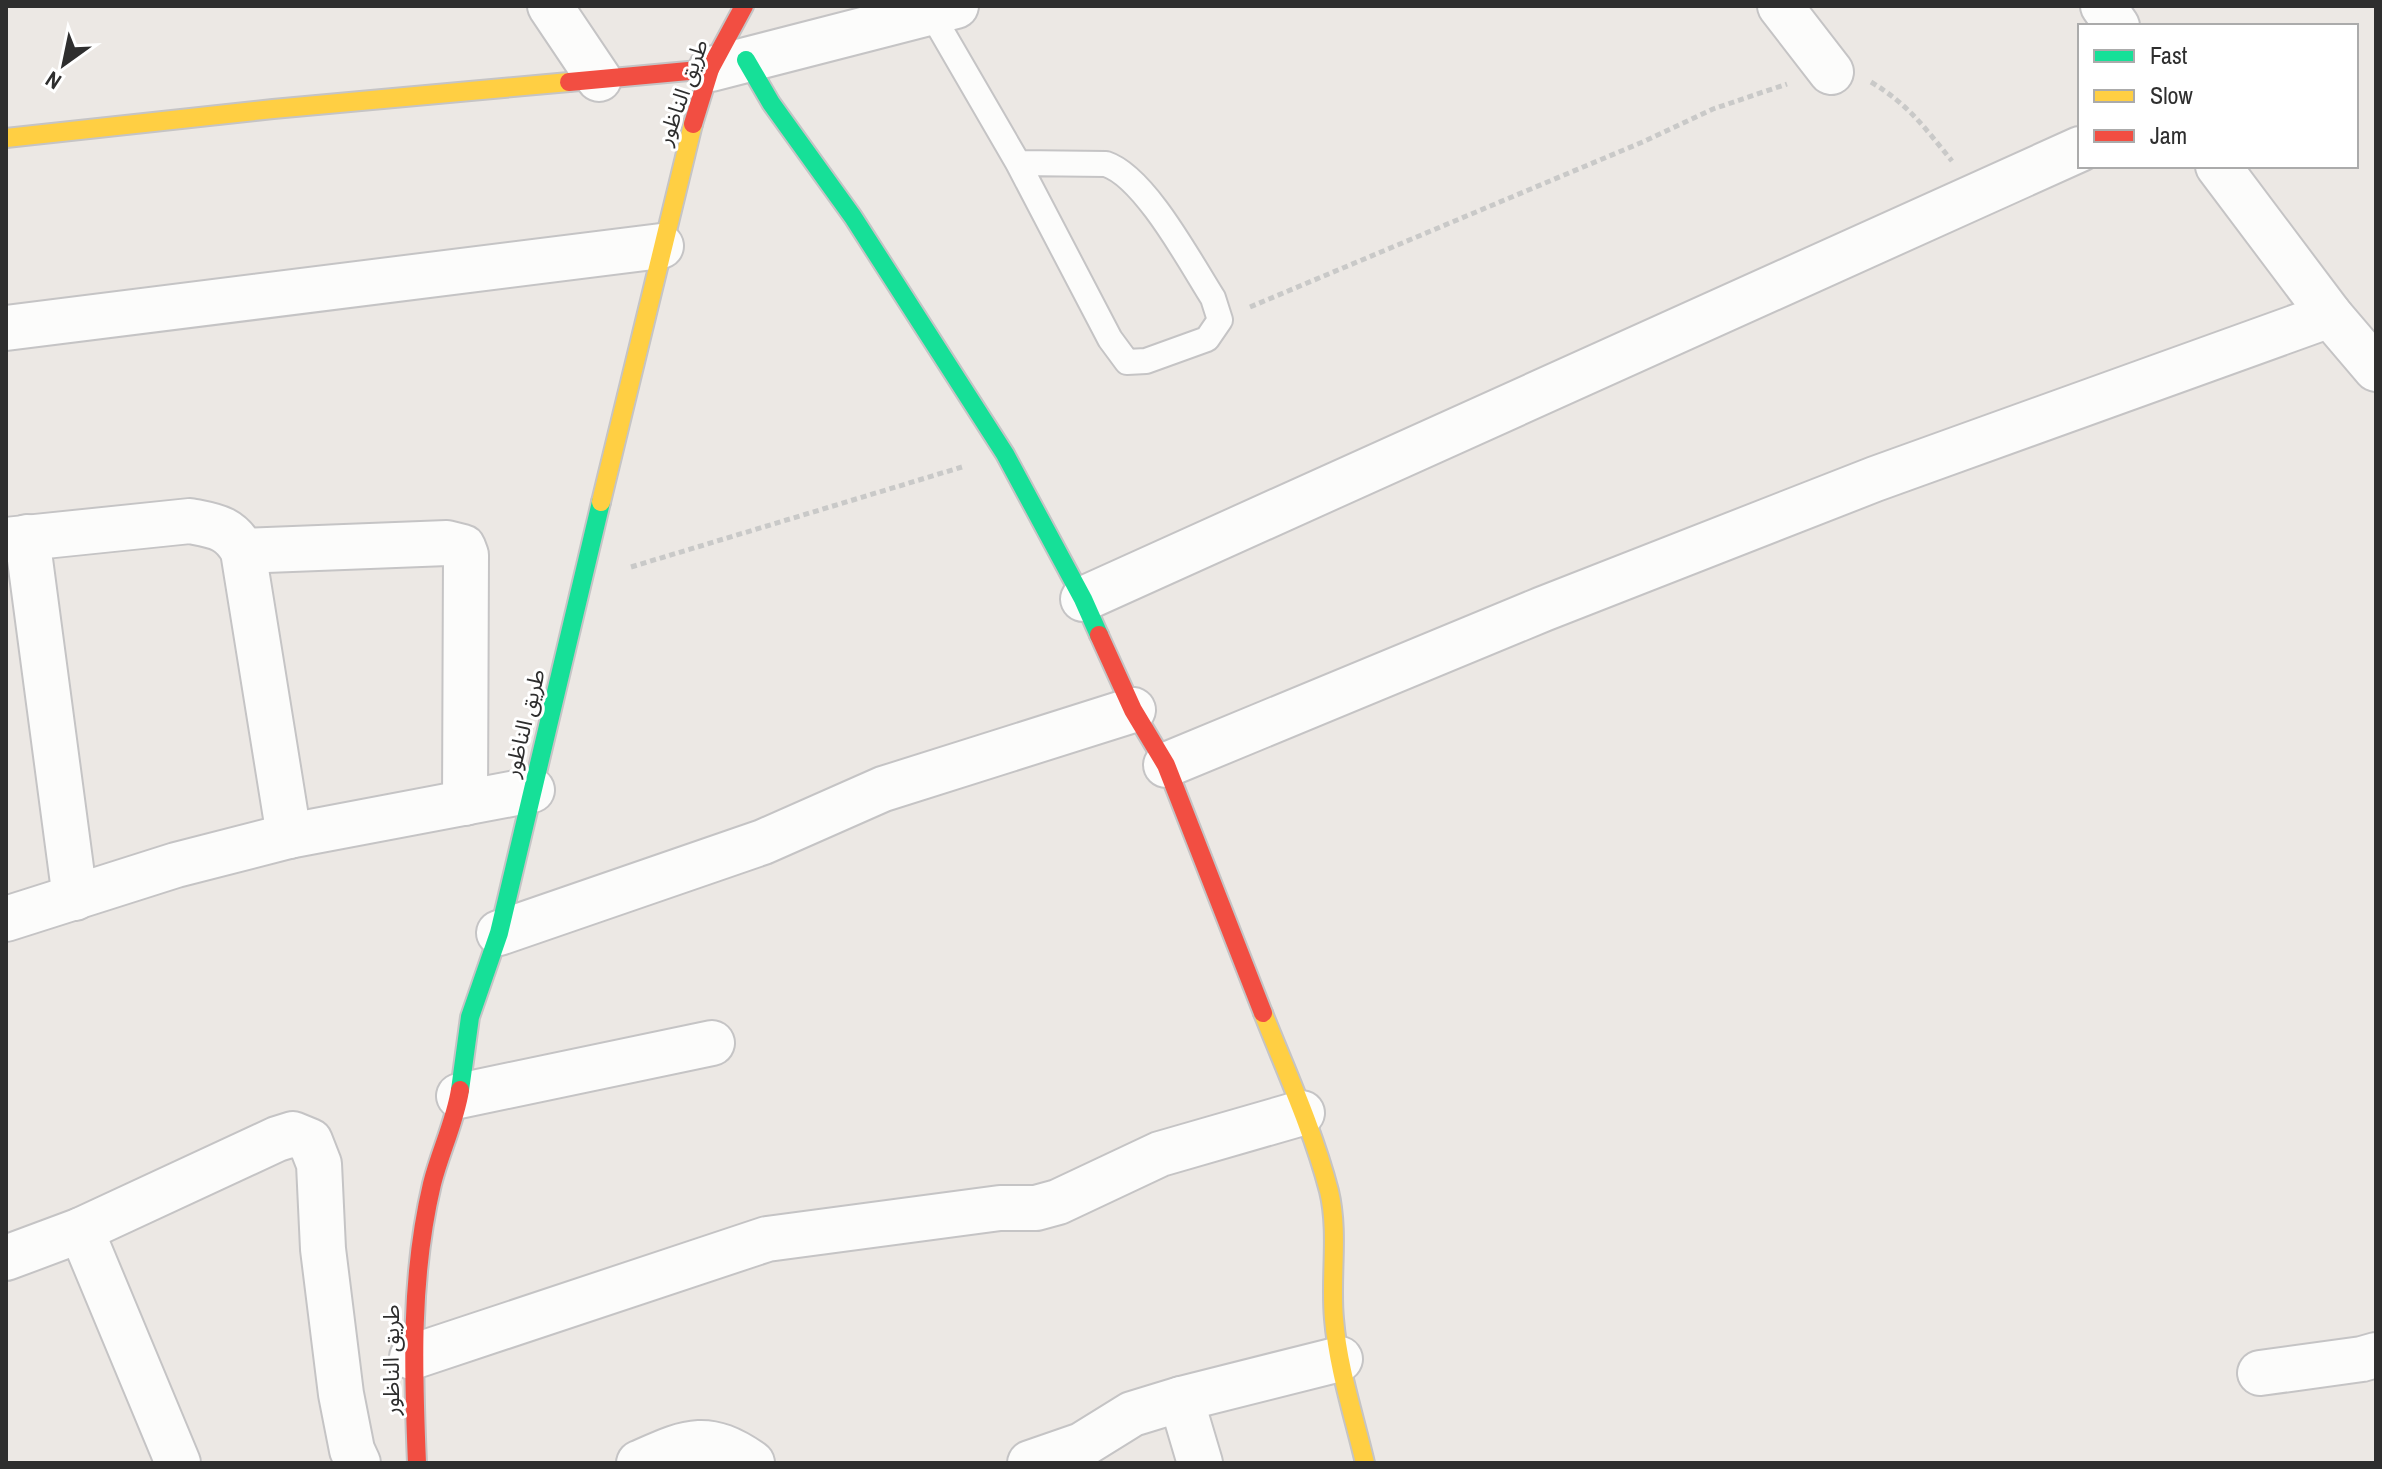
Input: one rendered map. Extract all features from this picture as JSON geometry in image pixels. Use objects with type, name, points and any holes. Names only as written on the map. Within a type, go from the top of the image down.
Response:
[{"type":"street","points":[[550,6],[599,79]]},
{"type":"street","name":"طريق الناظور","points":[[417,1463],[412,1357],[414,1293],[432,1184],[459,1096],[470,1017],[499,933],[684,154],[728,64],[744,6]]},
{"type":"street","points":[[1780,6],[1831,72]]},
{"type":"street","points":[[2103,6],[2116,24]]},
{"type":"street","points":[[6,138],[728,64],[944,9]]},
{"type":"street","points":[[728,64],[771,103],[853,217],[1005,454],[1083,599],[1133,710],[1166,765],[1302,1113],[1329,1192],[1334,1230],[1334,1318],[1340,1359],[1365,1463]]},
{"type":"street","points":[[1083,599],[2078,150]]},
{"type":"street","points":[[2220,168],[2330,315],[2376,369]]},
{"type":"street","points":[[6,328],[661,246]]},
{"type":"street","points":[[1166,765],[1543,609],[1875,479],[2330,315]]},
{"type":"street","points":[[75,898],[16,538],[190,521],[217,527],[235,536],[243,551],[289,836]]},
{"type":"street","points":[[243,551],[447,543],[463,547],[466,555],[465,803]]},
{"type":"street","points":[[499,933],[763,842],[883,789],[1133,710]]},
{"type":"street","points":[[6,919],[176,865],[289,836],[532,790]]},
{"type":"street","points":[[459,1096],[712,1043]]},
{"type":"street","points":[[412,1357],[767,1239],[1000,1208],[1036,1208],[1058,1202],[1160,1154],[1302,1113]]},
{"type":"street","points":[[6,1258],[81,1230],[277,1139],[293,1134],[310,1141],[319,1164],[324,1264],[341,1394],[352,1450],[358,1463]]},
{"type":"street","points":[[81,1230],[178,1463]]},
{"type":"street","points":[[2260,1373],[2376,1355]]},
{"type":"street","points":[[1030,1463],[1082,1445],[1132,1414],[1340,1359]]},
{"type":"street","points":[[1181,1399],[1200,1463]]},
{"type":"street","points":[[639,1463],[688,1444],[713,1442],[752,1463]]},
{"type":"lane","points":[[944,9],[1018,163],[1110,339],[1127,362],[1146,361],[1207,339],[1220,320],[1213,298],[1140,187],[1118,168],[1106,164],[1018,163]]},
{"type":"path","points":[[1220,320],[1645,141],[1713,109],[1778,86],[1831,72],[1869,81],[1897,98],[1917,117],[1978,193]]},
{"type":"path","points":[[584,581],[1005,454]]},
{"type":"traffic: fast","points":[[746,60],[771,103],[853,217],[1005,454],[1099,635]]},
{"type":"traffic: fast","points":[[460,1090],[470,1017],[499,933],[601,502]]},
{"type":"traffic: slow","points":[[6,138],[273,109],[569,82]]},
{"type":"traffic: slow","points":[[601,502],[693,124]]},
{"type":"traffic: slow","points":[[1263,1013],[1307,1123],[1329,1191],[1333,1223],[1336,1337],[1365,1463]]},
{"type":"traffic: jam","points":[[693,124],[710,69],[744,6]]},
{"type":"traffic: jam","points":[[569,82],[710,69]]},
{"type":"traffic: jam","points":[[1099,635],[1133,710],[1166,765],[1263,1013]]},
{"type":"traffic: jam","points":[[417,1463],[414,1358],[420,1254],[432,1184],[460,1090]]}]
